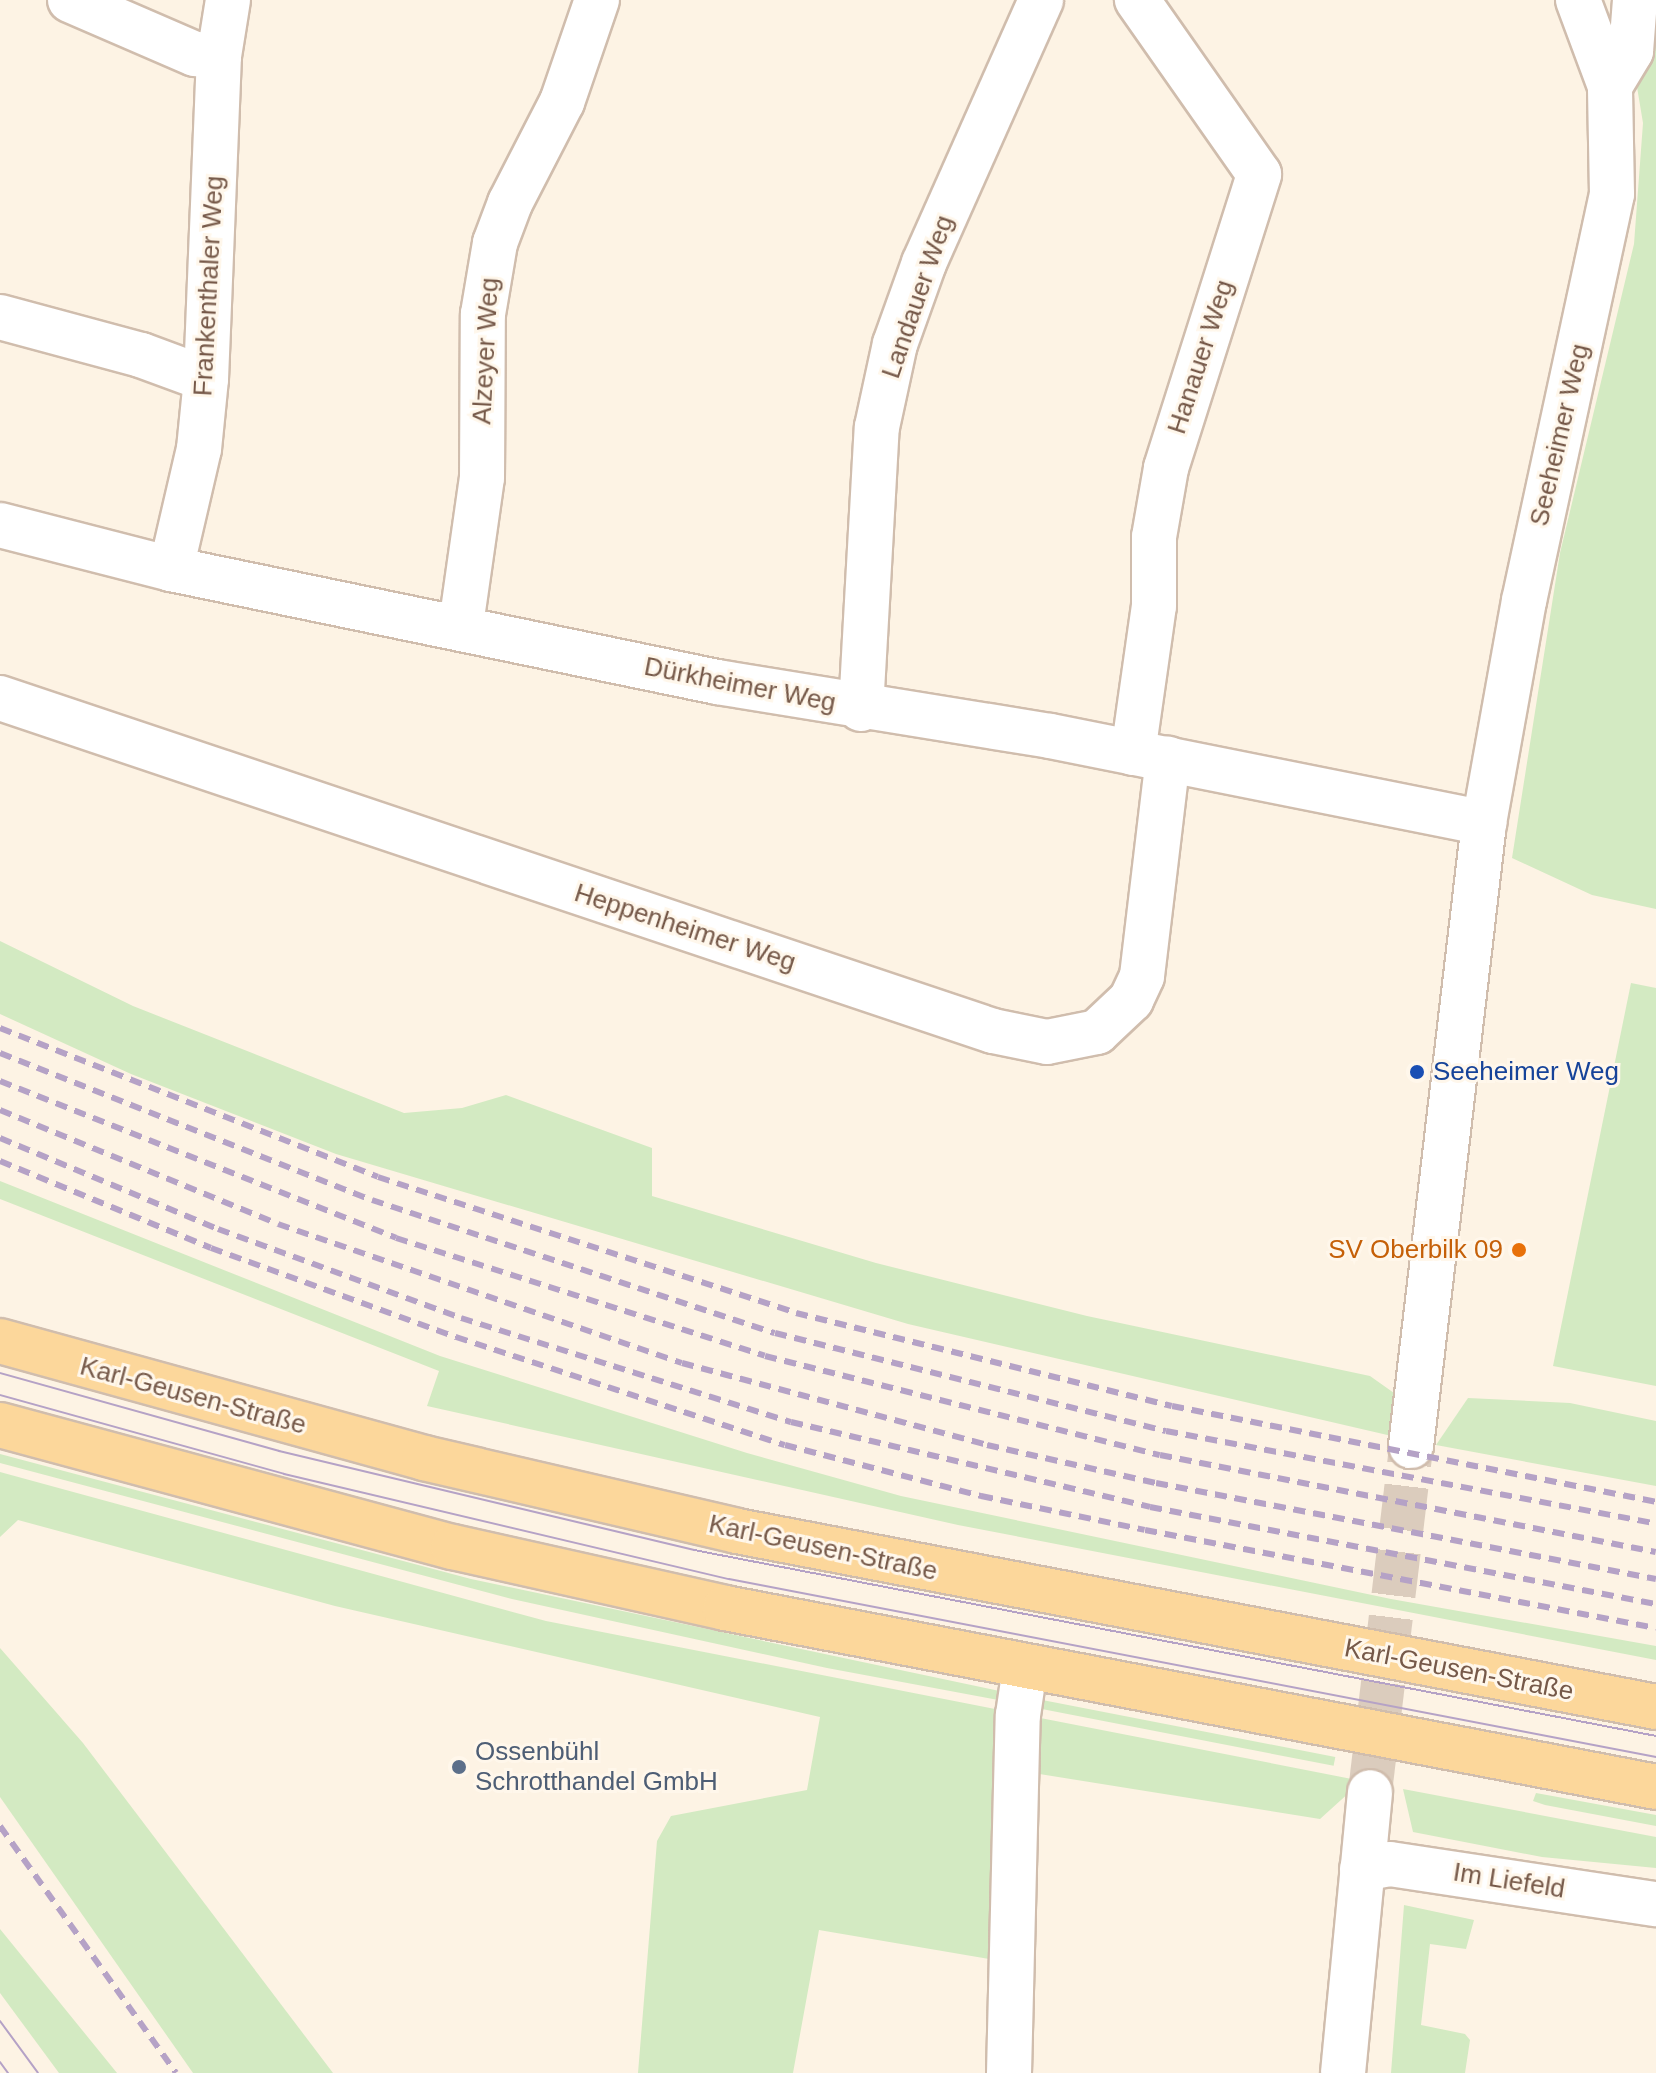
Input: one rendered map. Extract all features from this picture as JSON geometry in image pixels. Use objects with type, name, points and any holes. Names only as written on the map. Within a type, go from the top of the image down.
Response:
[{"type":"main road","name":"Karl-Geusen-Straße","points":[[0,1341],[424,1458],[737,1531],[1656,1707]]},
{"type":"main road","points":[[0,1425],[453,1547],[1025,1668],[1656,1787]]},
{"type":"street","points":[[70,0],[195,54],[219,56]]},
{"type":"street","name":"Frankenthaler Weg","points":[[171,569],[199,449],[206,379],[219,56],[228,0]]},
{"type":"street","name":"Alzeyer Weg","points":[[461,625],[482,478],[483,314],[495,243],[510,203],[562,102],[597,0]]},
{"type":"street","name":"Landauer Weg","points":[[861,709],[877,427],[895,344],[924,263],[1041,0]]},
{"type":"street","name":"Hanauer Weg","points":[[1137,0],[1259,174],[1166,468],[1154,537],[1151,756]]},
{"type":"street","name":"Seeheimer Weg","points":[[1411,1446],[1484,823],[1543,510],[1605,241],[1614,144],[1610,86],[1578,0]]},
{"type":"street","points":[[1610,86],[1631,51],[1635,0]]},
{"type":"street","points":[[0,317],[141,355],[206,379]]},
{"type":"street","name":"Dürkheimer Weg","points":[[0,525],[171,569],[461,625],[861,709],[1151,756],[1484,823]]},
{"type":"street","name":"Heppenheimer Weg","points":[[0,698],[993,1031],[1047,1042],[1097,1032],[1131,1000],[1142,976],[1151,756]]},
{"type":"street","points":[[1009,2073],[1017,1730],[1025,1668]]},
{"type":"street","points":[[1343,2073],[1370,1792]]},
{"type":"street","name":"Im Liefeld","points":[[1362,1869],[1390,1864],[1656,1904]]},
{"type":"green space","points":[[1656,0],[1656,909],[1592,895],[1512,858],[1560,553],[1634,244],[1643,123],[1634,69]]},
{"type":"green space","points":[[0,941],[133,1006],[404,1113],[462,1108],[506,1095],[652,1148],[652,1196],[876,1263],[1087,1316],[1370,1376],[1394,1393],[1396,1437],[908,1324],[336,1154],[131,1074],[0,1014]]},
{"type":"green space","points":[[1631,983],[1656,988],[1656,1386],[1553,1366]]},
{"type":"green space","points":[[0,1181],[440,1356],[747,1453],[901,1496],[1391,1599],[1656,1646],[1656,1660],[958,1525],[427,1406],[439,1371],[0,1199]]},
{"type":"green space","points":[[1468,1398],[1570,1403],[1656,1421],[1656,1486],[1436,1445]]},
{"type":"green space","points":[[0,1454],[471,1579],[1009,1693],[1009,1702],[827,1668],[512,1599],[0,1463]]},
{"type":"green space","points":[[0,1472],[546,1621],[1362,1781],[1320,1819],[1027,1772],[995,1960],[819,1930],[793,2073],[638,2073],[657,1841],[671,1816],[807,1790],[820,1717],[335,1606],[18,1520],[0,1537]]},
{"type":"green space","points":[[0,1648],[83,1743],[333,2073],[193,2073],[0,1797]]},
{"type":"green space","points":[[1032,1698],[1335,1757],[1334,1766],[1030,1707]]},
{"type":"green space","points":[[1403,1789],[1656,1837],[1656,1868],[1542,1857],[1413,1832]]},
{"type":"green space","points":[[1536,1793],[1656,1815],[1656,1826],[1545,1805],[1533,1801]]},
{"type":"green space","points":[[1404,1905],[1474,1920],[1466,1949],[1430,1944],[1421,2025],[1465,2034],[1470,2040],[1465,2073],[1391,2073]]},
{"type":"green space","points":[[0,1929],[117,2073],[59,2073],[0,1993]]},
{"type":"tunnel","points":[[1370,1792],[1411,1446]]},
{"type":"tram line","points":[[0,1373],[279,1451],[694,1550],[1656,1736]]},
{"type":"tram line","points":[[0,1395],[284,1474],[729,1579],[1656,1757]]},
{"type":"tram line","points":[[0,2021],[38,2073]]},
{"type":"tram line","points":[[0,2062],[8,2073]]},
{"type":"railway","points":[[0,1028],[378,1177],[796,1313],[1172,1406],[1656,1502]]},
{"type":"railway","points":[[0,1053],[372,1200],[775,1333],[1166,1431],[1656,1524]]},
{"type":"railway","points":[[0,1081],[396,1238],[765,1356],[1160,1455],[1656,1552]]},
{"type":"railway","points":[[0,1110],[278,1224],[682,1363],[987,1445],[1156,1483],[1656,1579]]},
{"type":"railway","points":[[0,1138],[218,1229],[461,1318],[791,1422],[1150,1507],[1656,1604]]},
{"type":"railway","points":[[0,1161],[211,1248],[456,1337],[785,1445],[981,1496],[1656,1628]]},
{"type":"railway","points":[[0,1826],[176,2073]]},
{"type":"place","name":"Seeheimer Weg","points":[[1417,1072]]},
{"type":"place","name":"SV Oberbilk 09","points":[[1519,1250]]},
{"type":"place","name":"Ossenbühl Schrotthandel GmbH","points":[[459,1767]]}]
